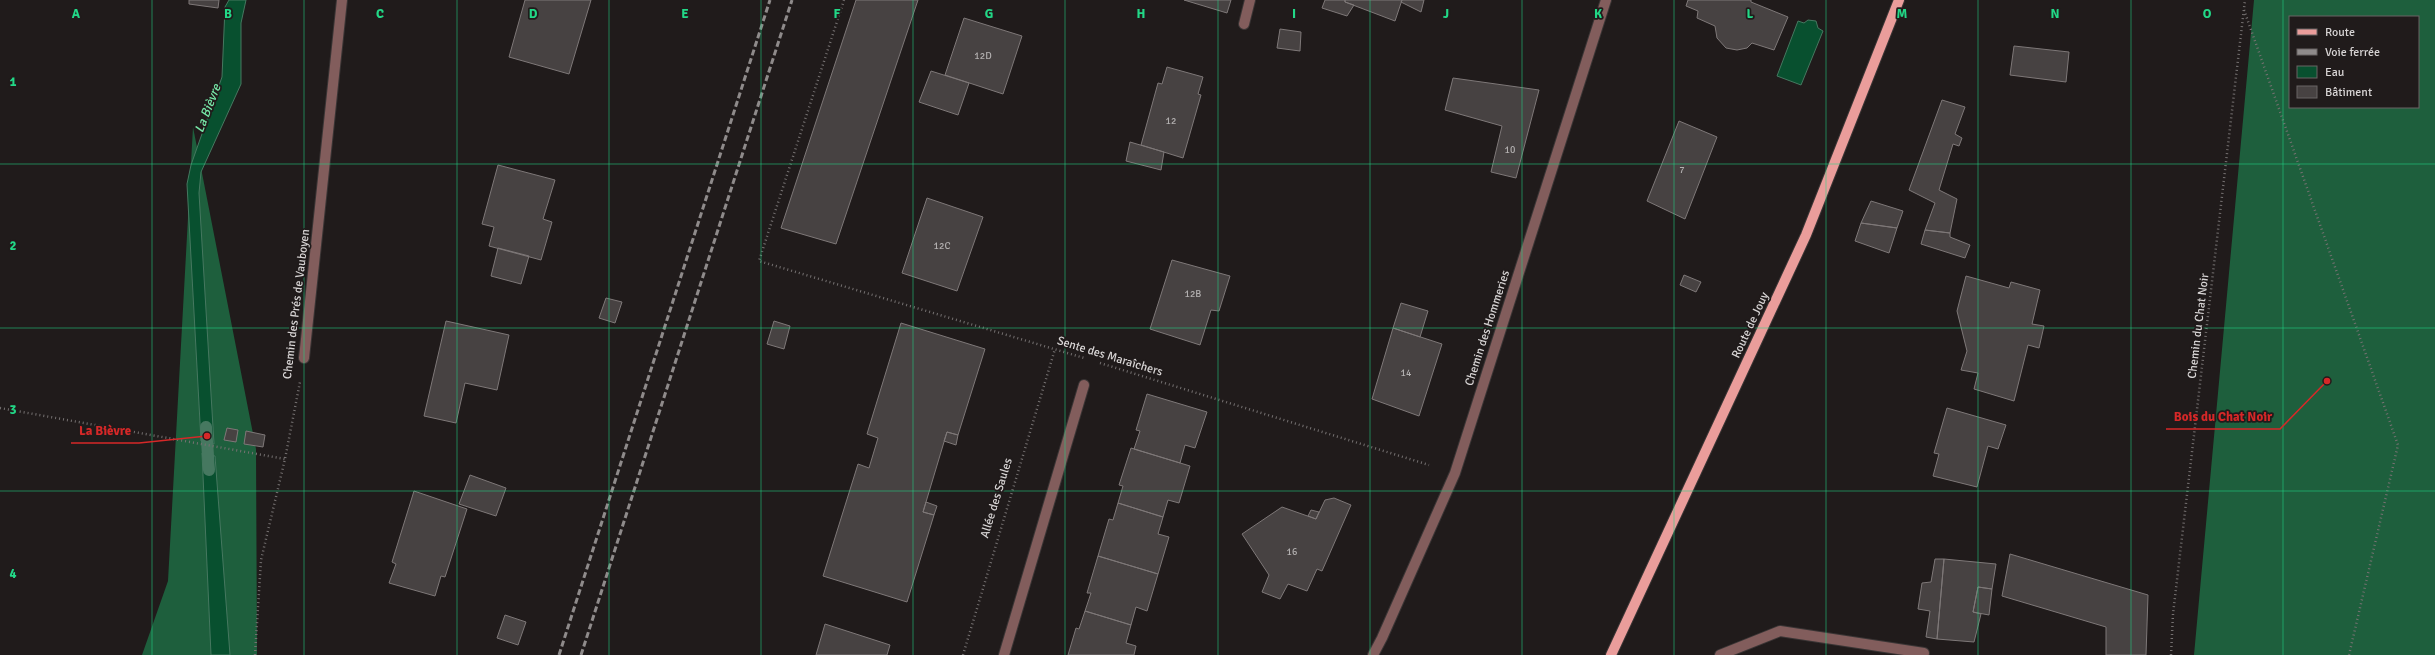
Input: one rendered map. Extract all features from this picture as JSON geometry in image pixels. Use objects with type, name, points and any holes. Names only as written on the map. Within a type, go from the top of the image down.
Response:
[{"type":"main road","name":"Route de Jouy","points":[[1611,655],[1806,235],[1899,0]]},
{"type":"street","name":"Chemin des Prés de Vauboyen","points":[[304,358],[342,0]]},
{"type":"street","points":[[1244,24],[1250,0]]},
{"type":"street","name":"Chemin des Hommeries","points":[[1373,655],[1382,638],[1455,473],[1606,0]]},
{"type":"street","points":[[1004,655],[1084,385]]},
{"type":"street","points":[[1720,655],[1780,632],[1924,653]]},
{"type":"path","name":"Sente des Maraîchers","points":[[844,0],[759,261],[1085,358]]},
{"type":"path","name":"Chemin du Chat Noir","points":[[2171,655],[2173,614],[2245,0]]},
{"type":"path","points":[[2244,10],[2398,445],[2349,655]]},
{"type":"path","name":"Allée des Saules","points":[[963,655],[1055,349]]},
{"type":"path","name":"Chemin des Prés de Vauboyen","points":[[255,655],[261,560],[285,459],[304,358]]},
{"type":"path","name":"Sente des Maraîchers","points":[[1093,360],[1455,473]]},
{"type":"path","points":[[0,408],[285,459]]},
{"type":"shaded area","points":[[2254,0],[2435,0],[2435,655],[2194,655]]},
{"type":"shaded area","points":[[193,127],[256,449],[257,655],[142,655],[168,581]]},
{"type":"water","points":[[229,0],[246,0],[241,23],[241,84],[201,172],[199,193],[214,444],[201,441],[187,184],[191,165],[222,77],[225,7]]},
{"type":"water","points":[[1808,20],[1816,21],[1818,28],[1823,31],[1801,85],[1777,76],[1798,21],[1804,23]]},
{"type":"water","points":[[202,453],[215,456],[230,655],[211,655]]},
{"type":"building","points":[[189,0],[219,0],[218,8],[189,4]]},
{"type":"building","points":[[525,0],[591,0],[569,74],[509,57]]},
{"type":"building","points":[[856,0],[918,0],[836,244],[781,228]]},
{"type":"building","points":[[1184,0],[1231,0],[1227,13]]},
{"type":"building","points":[[1325,0],[1345,0],[1345,2],[1354,5],[1347,16],[1322,8]]},
{"type":"building","points":[[1345,0],[1402,0],[1395,21],[1345,2]]},
{"type":"building","points":[[1402,0],[1424,0],[1421,12],[1401,2]]},
{"type":"building","points":[[1688,0],[1751,0],[1751,2],[1788,17],[1774,50],[1752,43],[1747,48],[1737,50],[1726,48],[1717,38],[1715,26],[1697,18],[1698,11],[1686,6]]},
{"type":"building","points":[[964,18],[1022,36],[1003,94],[945,75]]},
{"type":"building","points":[[1280,29],[1301,32],[1300,51],[1277,48]]},
{"type":"building","points":[[2014,46],[2069,52],[2066,82],[2010,75]]},
{"type":"building","points":[[1167,67],[1203,77],[1198,94],[1201,95],[1183,158],[1141,145],[1158,83],[1162,84]]},
{"type":"building","points":[[931,71],[969,83],[958,115],[919,102]]},
{"type":"building","points":[[1453,78],[1539,90],[1516,178],[1491,172],[1502,126],[1445,110]]},
{"type":"building","points":[[1942,100],[1965,107],[1955,134],[1962,138],[1959,146],[1953,144],[1939,190],[1957,199],[1950,233],[1925,230],[1935,203],[1909,190]]},
{"type":"building","points":[[1679,121],[1717,137],[1685,219],[1647,201]]},
{"type":"building","points":[[1130,142],[1164,152],[1161,170],[1126,161]]},
{"type":"building","points":[[498,165],[555,180],[543,219],[552,222],[541,260],[489,246],[494,227],[482,224]]},
{"type":"building","points":[[927,198],[983,217],[957,291],[902,273]]},
{"type":"building","points":[[1871,201],[1903,211],[1897,228],[1861,223]]},
{"type":"building","points":[[1861,223],[1897,228],[1889,253],[1855,241]]},
{"type":"building","points":[[1925,230],[1950,233],[1950,237],[1970,245],[1965,258],[1921,244]]},
{"type":"building","points":[[498,248],[529,256],[521,284],[491,276]]},
{"type":"building","points":[[1172,260],[1230,276],[1219,311],[1211,310],[1200,345],[1150,329]]},
{"type":"building","points":[[1684,275],[1701,282],[1696,292],[1680,285]]},
{"type":"building","points":[[1966,276],[2009,288],[2011,282],[2040,290],[2032,324],[2044,326],[2039,348],[2028,345],[2014,401],[1974,389],[1978,373],[1961,370],[1967,351],[1957,311]]},
{"type":"building","points":[[606,298],[622,302],[615,323],[599,318]]},
{"type":"building","points":[[1401,303],[1428,311],[1420,337],[1393,328]]},
{"type":"building","points":[[446,321],[509,335],[497,390],[465,383],[456,423],[424,416]]},
{"type":"building","points":[[774,321],[790,326],[784,349],[767,344]]},
{"type":"building","points":[[901,323],[985,349],[958,435],[947,432],[923,512],[934,515],[907,602],[823,576],[858,464],[869,468],[878,438],[867,434]]},
{"type":"building","points":[[1393,328],[1442,344],[1419,416],[1372,399]]},
{"type":"building","points":[[1147,394],[1207,412],[1195,448],[1185,445],[1180,463],[1134,449],[1140,431],[1136,430]]},
{"type":"building","points":[[1947,408],[2006,425],[1998,449],[1988,446],[1977,487],[1933,476],[1939,454],[1934,453]]},
{"type":"building","points":[[227,428],[238,430],[236,442],[224,440]]},
{"type":"building","points":[[246,431],[265,435],[263,447],[244,444]]},
{"type":"building","points":[[947,432],[958,435],[956,445],[944,441]]},
{"type":"building","points":[[1131,448],[1190,466],[1179,503],[1168,500],[1163,517],[1118,503],[1123,486],[1119,485]]},
{"type":"building","points":[[470,475],[506,488],[496,516],[459,504]]},
{"type":"building","points":[[414,491],[467,509],[445,577],[441,576],[435,596],[389,583],[396,564],[392,562]]},
{"type":"building","points":[[1334,498],[1351,505],[1322,571],[1317,569],[1307,591],[1288,584],[1280,599],[1262,592],[1269,575],[1242,534],[1282,507],[1316,519],[1325,500]]},
{"type":"building","points":[[926,502],[937,506],[934,515],[923,512]]},
{"type":"building","points":[[1118,503],[1163,517],[1158,534],[1169,537],[1158,574],[1098,556],[1109,519],[1113,520]]},
{"type":"building","points":[[1311,510],[1319,512],[1316,519],[1308,516]]},
{"type":"building","points":[[2010,554],[2148,595],[2146,655],[2106,655],[2106,627],[2002,596]]},
{"type":"building","points":[[1098,556],[1158,574],[1147,611],[1136,607],[1131,625],[1085,611],[1091,593],[1087,593]]},
{"type":"building","points":[[1935,559],[1944,559],[1937,639],[1926,637],[1930,611],[1918,609],[1922,583],[1931,582]]},
{"type":"building","points":[[1944,559],[1996,564],[1992,589],[1978,587],[1973,612],[1981,614],[1974,642],[1937,639]]},
{"type":"building","points":[[1978,587],[1992,589],[1989,615],[1973,612]]},
{"type":"building","points":[[1085,611],[1131,625],[1126,643],[1136,646],[1134,655],[1068,655],[1076,628],[1079,629]]},
{"type":"building","points":[[505,615],[526,622],[518,645],[497,638]]},
{"type":"building","points":[[825,624],[890,645],[887,655],[816,655]]},
{"type":"waterway","name":"La Bièvre","points":[[206,427],[209,470]]},
{"type":"railway","points":[[559,655],[770,0]]},
{"type":"railway","points":[[581,655],[792,0]]},
{"type":"place","name":"Bois du Chat Noir","points":[[2327,381]]},
{"type":"place","name":"La Bièvre","points":[[207,436]]}]
